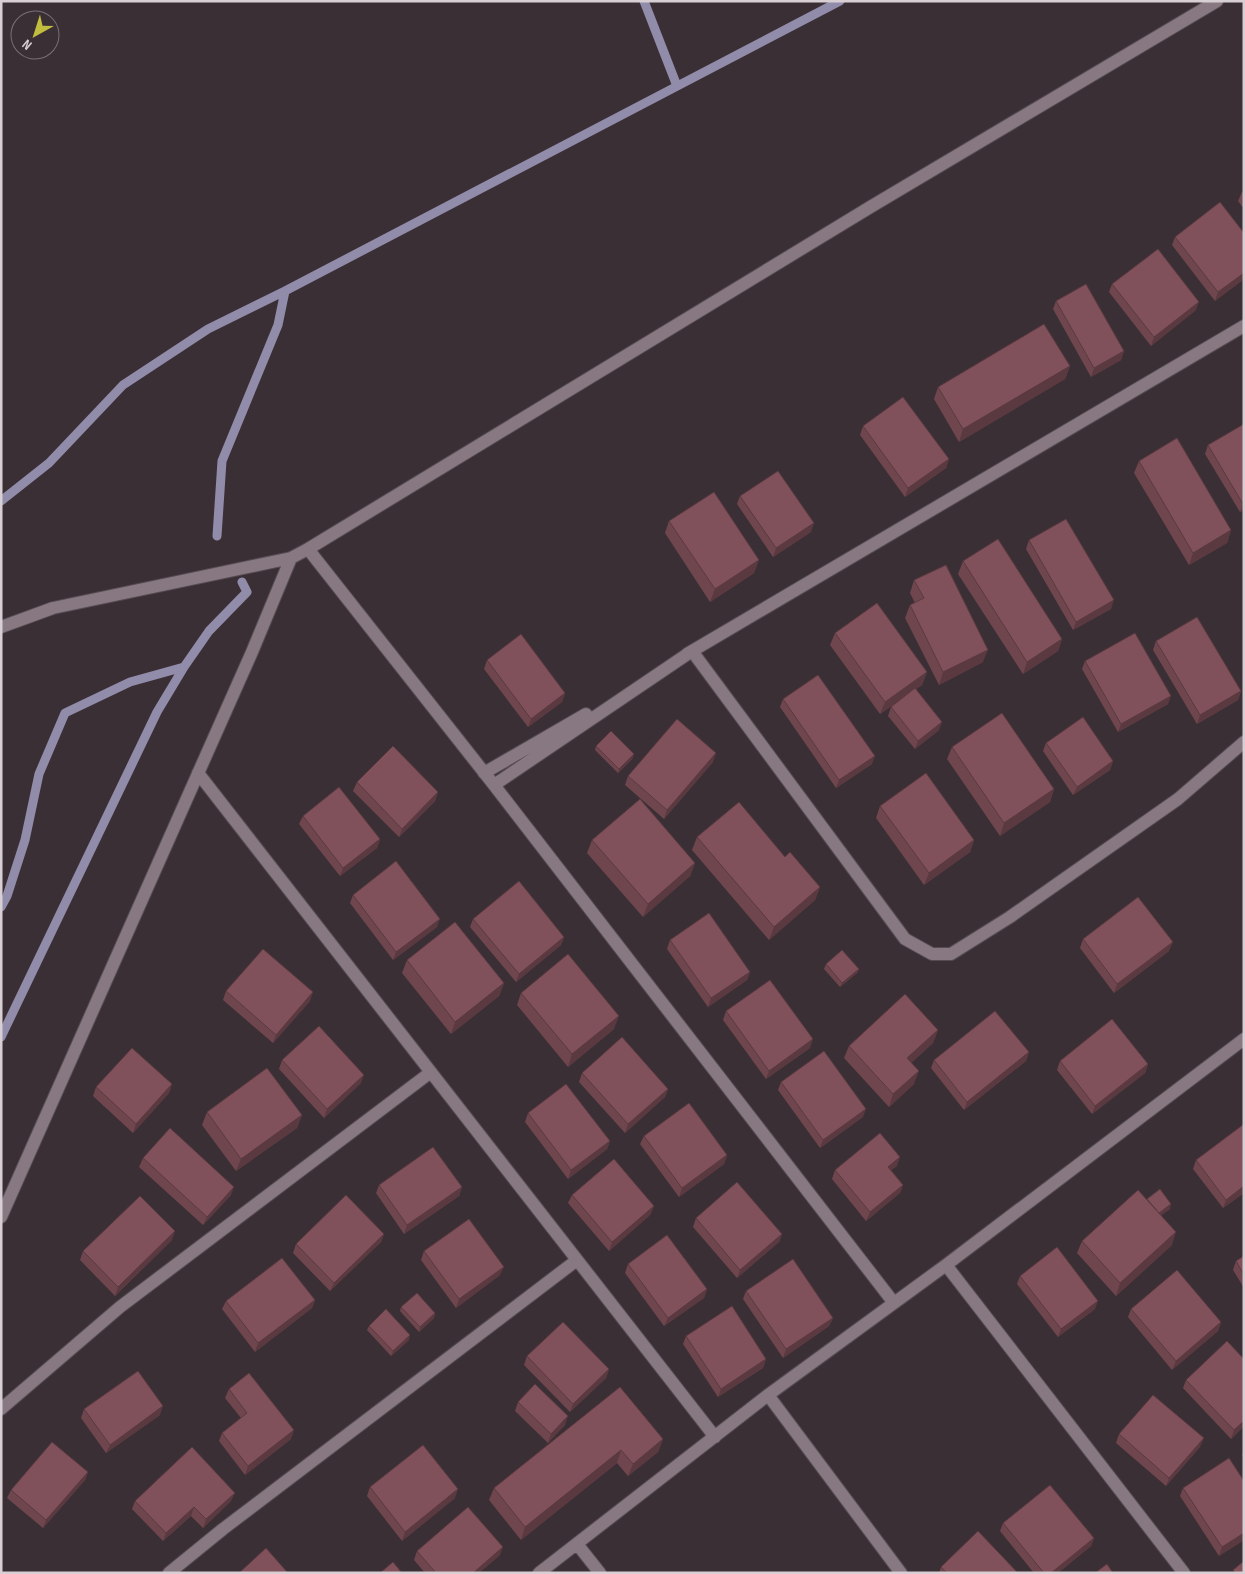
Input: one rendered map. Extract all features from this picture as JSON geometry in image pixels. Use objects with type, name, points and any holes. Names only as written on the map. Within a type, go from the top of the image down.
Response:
[{"type":"street","points":[[1,627],[53,608],[291,558],[872,206],[1217,1]]},
{"type":"street","points":[[484,774],[1244,326]]},
{"type":"street","points":[[308,549],[494,785],[894,1303]]},
{"type":"street","points":[[1,1217],[252,652],[291,558]]},
{"type":"street","points":[[692,651],[905,940],[932,954],[951,954],[1010,917],[1178,799],[1244,742]]},
{"type":"street","points":[[494,785],[692,651]]},
{"type":"street","points":[[198,773],[715,1437]]},
{"type":"street","points":[[539,1573],[768,1395],[946,1265],[1244,1039]]},
{"type":"street","points":[[1,1408],[120,1307],[431,1072]]},
{"type":"street","points":[[169,1573],[223,1529],[577,1260]]},
{"type":"street","points":[[946,1265],[1184,1573]]},
{"type":"street","points":[[768,1395],[901,1573]]},
{"type":"street","points":[[577,1544],[600,1573]]},
{"type":"building","points":[[1220,202],[1244,233],[1244,273],[1218,292],[1175,237]]},
{"type":"building","points":[[1158,249],[1199,302],[1154,337],[1112,284]]},
{"type":"building","points":[[1086,284],[1124,351],[1094,368],[1056,301]]},
{"type":"building","points":[[1044,324],[1070,366],[963,429],[938,387]]},
{"type":"building","points":[[903,397],[949,459],[908,488],[863,426]]},
{"type":"building","points":[[1244,424],[1244,503],[1243,504],[1208,445]]},
{"type":"building","points":[[1177,438],[1231,530],[1193,553],[1139,461]]},
{"type":"building","points":[[778,471],[814,523],[776,548],[740,496]]},
{"type":"building","points":[[714,492],[759,560],[715,589],[669,521]]},
{"type":"building","points":[[1066,519],[1114,600],[1076,622],[1029,540]]},
{"type":"building","points":[[998,539],[1062,639],[1027,662],[963,561]]},
{"type":"building","points":[[946,565],[988,650],[943,672],[910,605],[924,598],[914,580]]},
{"type":"building","points":[[877,603],[927,672],[885,702],[835,633]]},
{"type":"building","points":[[1197,617],[1241,691],[1200,715],[1156,641]]},
{"type":"building","points":[[1135,633],[1171,696],[1121,724],[1085,661]]},
{"type":"building","points":[[521,634],[565,693],[531,719],[487,660]]},
{"type":"building","points":[[818,675],[875,756],[839,780],[783,699]]},
{"type":"building","points":[[915,688],[942,722],[918,741],[891,707]]},
{"type":"building","points":[[1002,713],[1054,789],[1004,823],[952,747]]},
{"type":"building","points":[[1083,717],[1113,761],[1077,787],[1046,743]]},
{"type":"building","points":[[677,719],[716,753],[667,810],[628,776]]},
{"type":"building","points":[[611,731],[634,754],[619,769],[596,746]]},
{"type":"building","points":[[393,746],[438,792],[402,829],[357,782]]},
{"type":"building","points":[[926,773],[974,840],[929,873],[880,806]]},
{"type":"building","points":[[339,787],[380,839],[343,868],[303,816]]},
{"type":"building","points":[[640,799],[695,863],[648,904],[592,840]]},
{"type":"building","points":[[739,802],[785,857],[790,852],[820,887],[774,927],[697,837]]},
{"type":"building","points":[[396,861],[440,919],[396,952],[353,895]]},
{"type":"building","points":[[519,881],[564,937],[519,974],[473,919]]},
{"type":"building","points":[[1138,897],[1173,942],[1117,984],[1083,939]]},
{"type":"building","points":[[709,913],[750,972],[711,998],[670,940]]},
{"type":"building","points":[[455,922],[504,983],[455,1022],[407,960]]},
{"type":"building","points":[[263,949],[313,992],[276,1035],[226,991]]},
{"type":"building","points":[[842,950],[859,969],[842,983],[826,964]]},
{"type":"building","points":[[568,954],[619,1016],[572,1054],[521,993]]},
{"type":"building","points":[[770,980],[813,1039],[769,1071],[726,1011]]},
{"type":"building","points":[[905,994],[938,1030],[907,1058],[919,1071],[893,1094],[849,1046]]},
{"type":"building","points":[[995,1011],[1029,1052],[967,1102],[934,1060]]},
{"type":"building","points":[[1112,1019],[1148,1064],[1095,1106],[1060,1061]]},
{"type":"building","points":[[319,1026],[364,1075],[327,1109],[282,1060]]},
{"type":"building","points":[[622,1037],[668,1089],[628,1124],[582,1073]]},
{"type":"building","points":[[132,1048],[172,1084],[136,1124],[96,1087]]},
{"type":"building","points":[[824,1051],[866,1109],[823,1140],[781,1082]]},
{"type":"building","points":[[267,1068],[302,1115],[241,1159],[207,1112]]},
{"type":"building","points":[[566,1084],[610,1141],[571,1170],[528,1113]]},
{"type":"building","points":[[689,1103],[727,1155],[682,1188],[644,1136]]},
{"type":"building","points":[[1244,1124],[1244,1186],[1226,1200],[1196,1160]]},
{"type":"building","points":[[170,1128],[234,1187],[207,1217],[143,1158]]},
{"type":"building","points":[[880,1133],[900,1157],[888,1167],[903,1185],[870,1212],[835,1170]]},
{"type":"building","points":[[433,1147],[462,1187],[407,1225],[379,1185]]},
{"type":"building","points":[[614,1159],[654,1206],[612,1242],[572,1195]]},
{"type":"building","points":[[737,1182],[782,1234],[740,1270],[696,1218]]},
{"type":"building","points":[[1160,1189],[1171,1204],[1159,1213],[1147,1199]]},
{"type":"building","points":[[1138,1190],[1176,1232],[1120,1283],[1082,1241]]},
{"type":"building","points":[[346,1195],[384,1234],[334,1283],[296,1244]]},
{"type":"building","points":[[140,1196],[175,1231],[118,1287],[83,1251]]},
{"type":"building","points":[[469,1219],[504,1267],[459,1299],[424,1251]]},
{"type":"building","points":[[667,1235],[707,1289],[668,1318],[628,1264]]},
{"type":"building","points":[[1057,1247],[1098,1301],[1061,1329],[1020,1276]]},
{"type":"building","points":[[1244,1256],[1244,1275],[1236,1261]]},
{"type":"building","points":[[282,1258],[315,1300],[258,1343],[226,1301]]},
{"type":"building","points":[[793,1259],[833,1318],[786,1349],[746,1291]]},
{"type":"building","points":[[1177,1270],[1221,1322],[1176,1361],[1131,1309]]},
{"type":"building","points":[[417,1293],[435,1313],[420,1327],[401,1307]]},
{"type":"building","points":[[732,1306],[766,1359],[721,1389],[686,1336]]},
{"type":"building","points":[[386,1309],[410,1335],[393,1351],[369,1326]]},
{"type":"building","points":[[563,1322],[609,1369],[573,1404],[527,1356]]},
{"type":"building","points":[[1227,1341],[1244,1359],[1244,1421],[1234,1430],[1186,1380]]},
{"type":"building","points":[[138,1371],[163,1406],[110,1445],[84,1409]]},
{"type":"building","points":[[249,1373],[294,1430],[248,1466],[222,1433],[247,1413],[229,1389]]},
{"type":"building","points":[[535,1384],[568,1416],[551,1434],[518,1402]]},
{"type":"building","points":[[620,1387],[663,1439],[633,1464],[621,1450],[525,1527],[494,1488]]},
{"type":"building","points":[[1153,1395],[1204,1438],[1169,1478],[1119,1434]]},
{"type":"building","points":[[52,1442],[88,1472],[46,1520],[11,1490]]},
{"type":"building","points":[[423,1445],[458,1489],[405,1532],[370,1487]]},
{"type":"building","points":[[192,1447],[235,1493],[206,1519],[194,1507],[166,1533],[135,1501]]},
{"type":"building","points":[[1229,1458],[1244,1481],[1244,1533],[1222,1547],[1183,1488]]},
{"type":"building","points":[[1050,1485],[1094,1538],[1051,1573],[1044,1573],[1003,1523]]},
{"type":"building","points":[[468,1507],[503,1547],[473,1573],[436,1573],[417,1551]]},
{"type":"building","points":[[978,1531],[1018,1573],[947,1573],[941,1567]]},
{"type":"building","points":[[266,1548],[288,1573],[239,1573]]},
{"type":"building","points":[[1244,1561],[1244,1573],[1235,1573],[1233,1570]]},
{"type":"building","points":[[393,1562],[402,1573],[380,1573]]},
{"type":"building","points":[[1107,1564],[1113,1573],[1095,1573]]},
{"type":"waterway","points":[[644,1],[677,86]]},
{"type":"waterway","points":[[1,501],[49,463],[123,385],[208,329],[285,291],[840,1]]},
{"type":"waterway","points":[[217,536],[222,461],[278,325],[285,291]]},
{"type":"waterway","points":[[1,1037],[157,712],[184,667],[209,631],[247,592],[242,582]]},
{"type":"waterway","points":[[1,907],[7,896],[25,840],[39,774],[65,713],[130,682],[184,667]]}]
